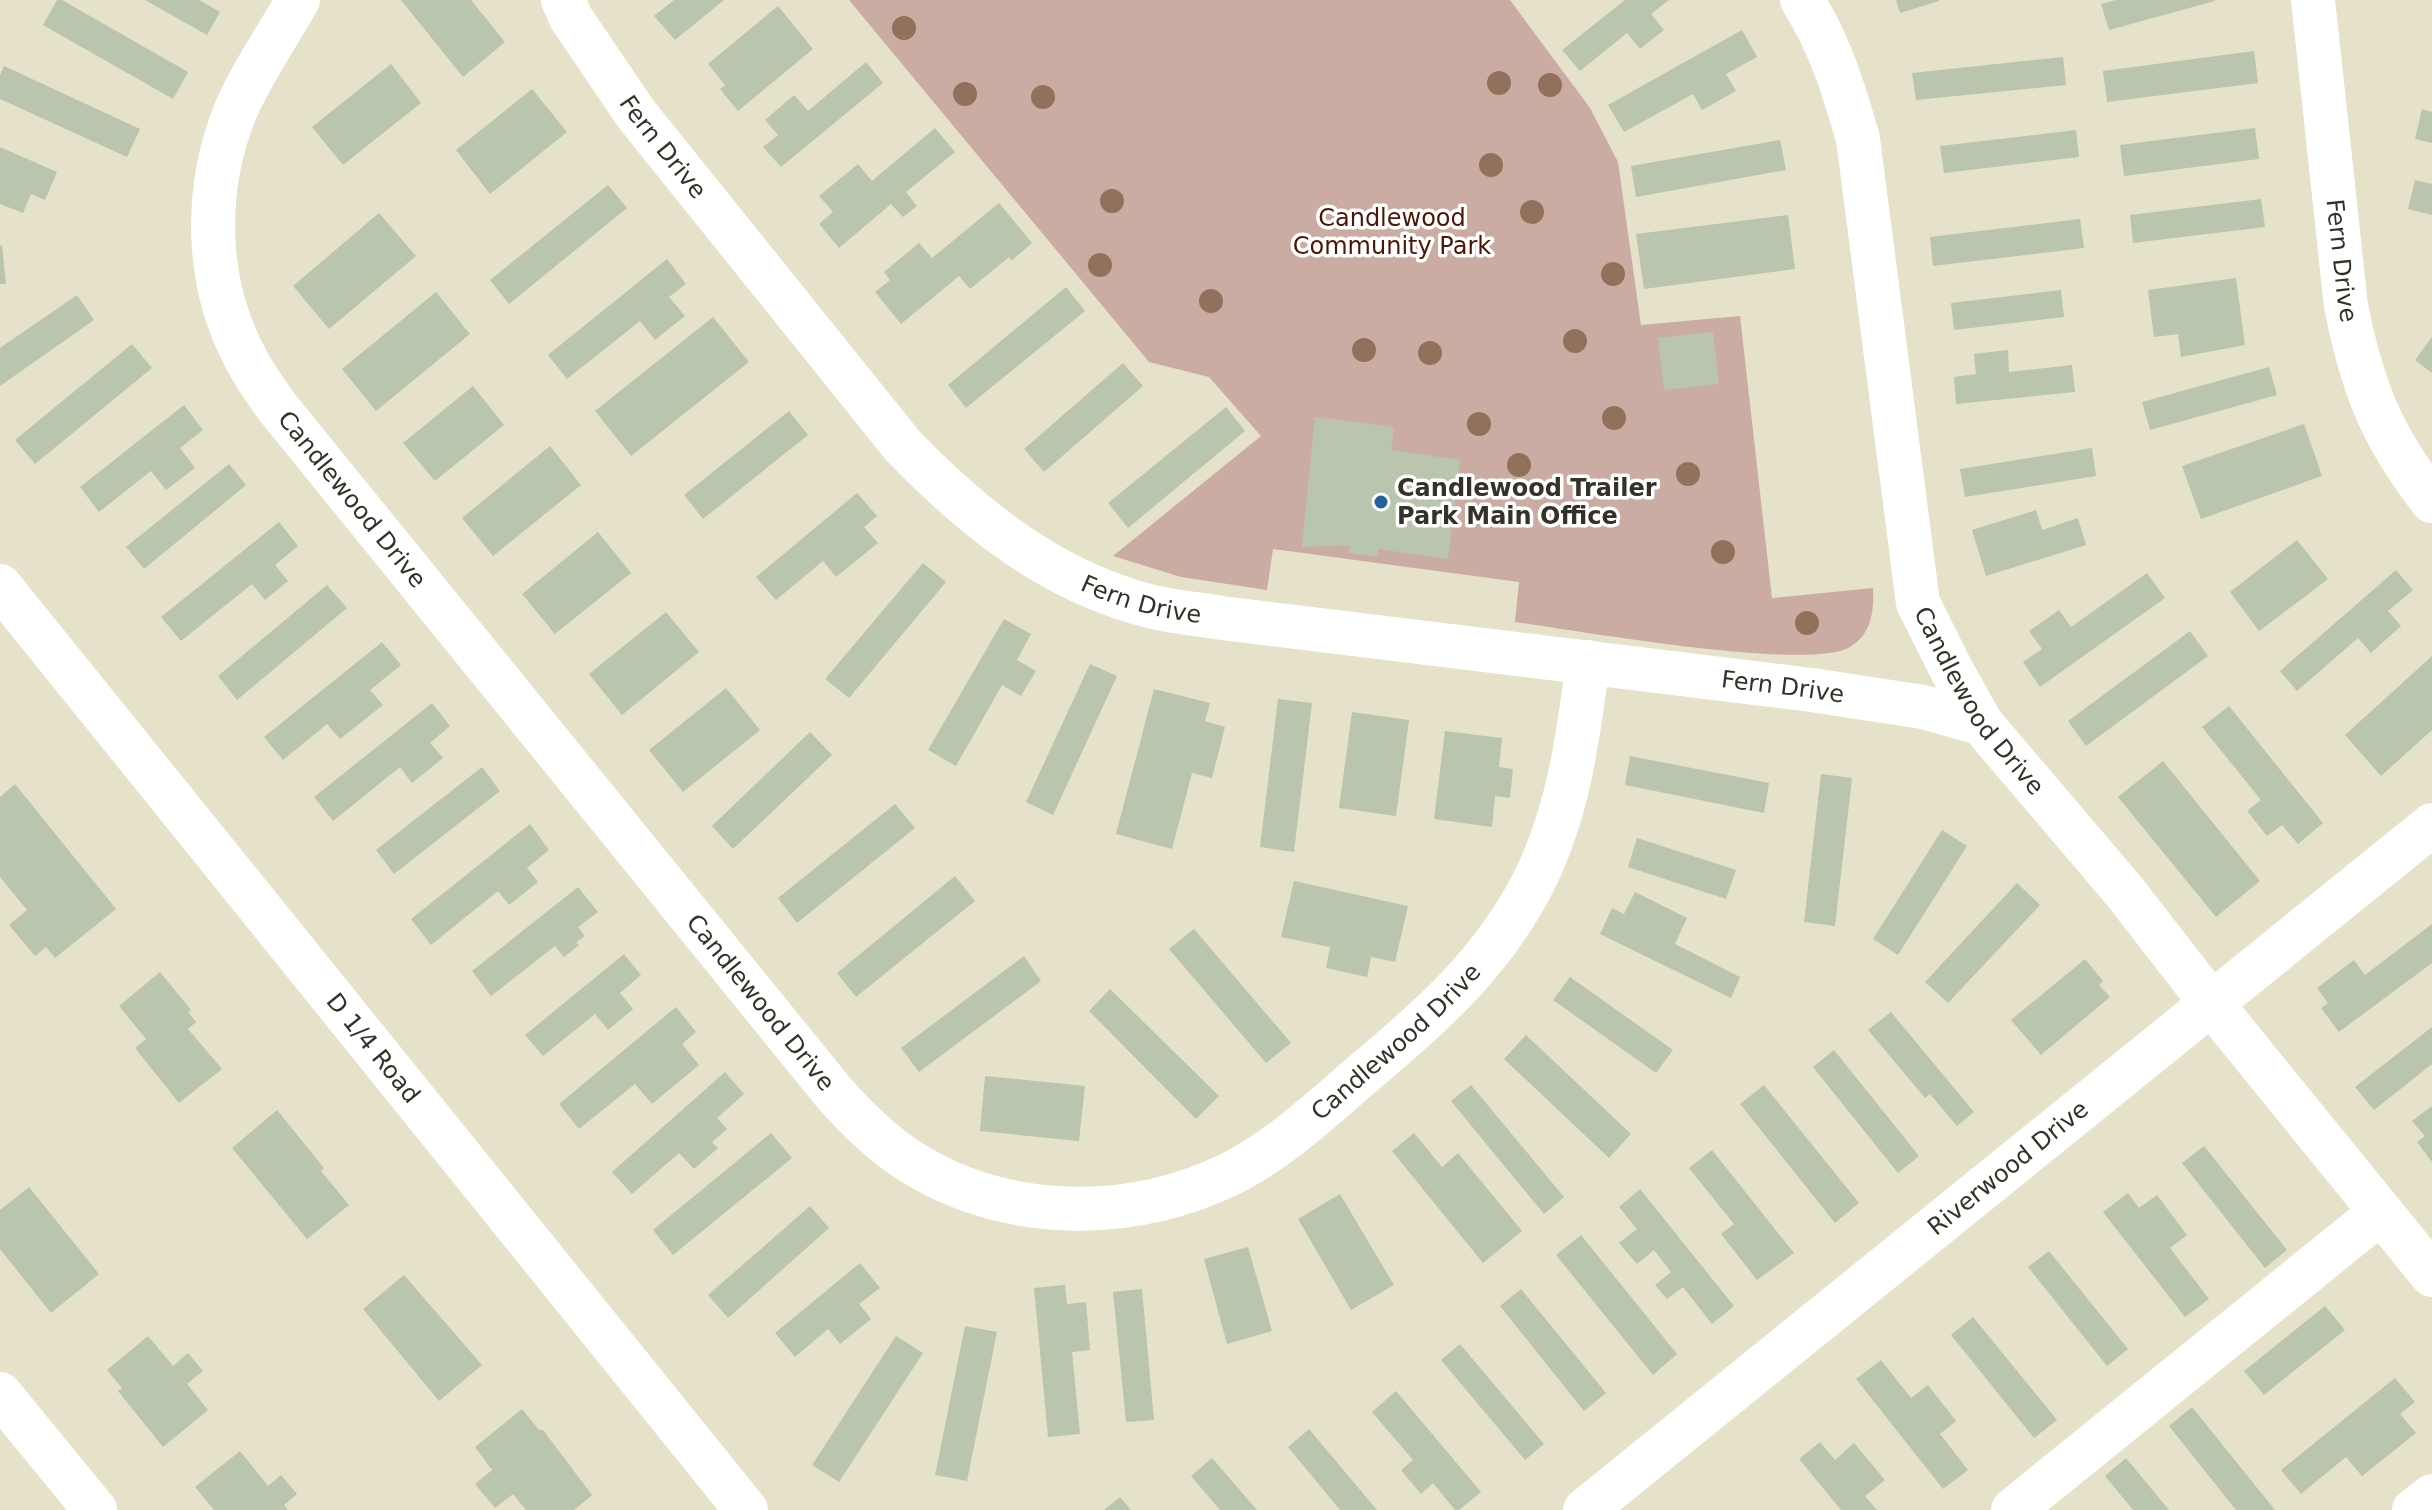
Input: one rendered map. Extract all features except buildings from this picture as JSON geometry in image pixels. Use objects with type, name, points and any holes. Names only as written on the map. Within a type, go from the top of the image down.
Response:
[{"type":"street","name":"Candlewood Drive","points":[[298,0],[236,110],[222,151],[214,195],[212,240],[218,283],[243,355],[277,407],[834,1093],[883,1141],[949,1183],[991,1198],[1035,1207],[1079,1210],[1124,1206],[1167,1197],[1219,1179],[1252,1162],[1349,1085],[1458,990],[1488,955],[1513,918],[1548,850],[1566,797],[1588,662]]},
{"type":"street","name":"Fern Drive","points":[[563,0],[571,18],[636,114],[903,446],[947,491],[992,529],[1040,561],[1093,588],[1150,606],[1222,618],[1812,690],[1923,707],[1981,723]]},
{"type":"street","name":"Candlewood Drive","points":[[1802,0],[1838,71],[1858,139],[1918,603],[1981,723],[2124,891],[2432,1275]]},
{"type":"street","name":"Fern Drive","points":[[2313,0],[2346,306],[2355,350],[2376,414],[2403,464],[2432,501]]},
{"type":"street","name":"D 1/4 Road","points":[[0,586],[739,1507]]},
{"type":"street","name":"Riverwood Drive","points":[[1585,1510],[2432,825]]},
{"type":"street","points":[[2013,1510],[2381,1212]]},
{"type":"street","points":[[0,1394],[95,1510]]},
{"type":"street","points":[[2414,1510],[2432,1496]]},
{"type":"green space","name":"Candlewood Community Park","points":[[849,0],[1510,0],[1590,108],[1618,162],[1641,325],[1740,316],[1772,598],[1873,588],[1872,613],[1863,635],[1850,647],[1826,653],[1789,655],[1689,647],[1515,622],[1519,582],[1273,549],[1267,590],[1181,577],[1113,556],[1261,436],[1209,377],[1149,362]]},
{"type":"place","name":"Candlewood Trailer Park Main Office","points":[[1381,502]]}]
